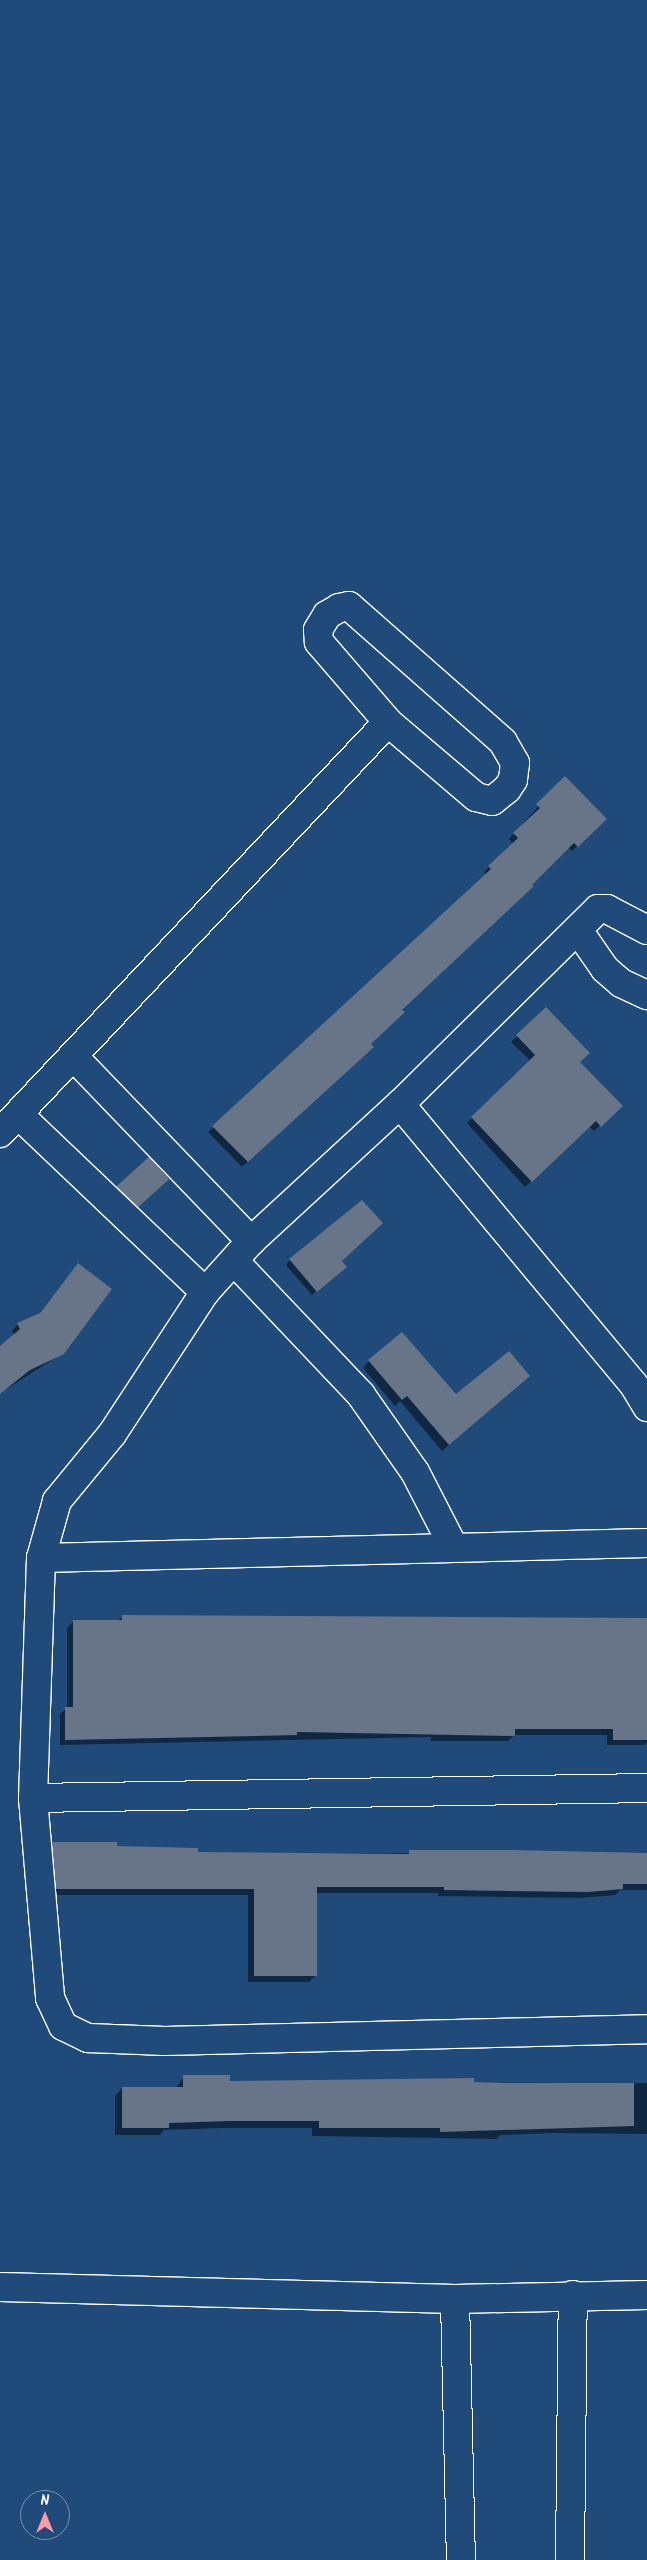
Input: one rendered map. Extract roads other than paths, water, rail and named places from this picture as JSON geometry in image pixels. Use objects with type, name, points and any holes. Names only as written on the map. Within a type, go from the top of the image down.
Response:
[{"type":"street","points":[[349,606],[359,614],[503,742],[515,763],[513,780],[507,789],[492,800],[476,797],[388,722],[319,642],[318,630],[327,615],[339,608],[349,606]]},
{"type":"street","points":[[205,1292],[10,1124],[388,722]]},
{"type":"street","points":[[647,930],[603,908],[578,930],[400,1104],[251,1241],[205,1292],[112,1434],[57,1501],[42,1558],[33,1798],[50,1998],[63,2026],[88,2038],[165,2041],[647,2029]]},
{"type":"street","points":[[578,930],[604,969],[621,983],[647,995]]},
{"type":"street","points":[[73,1056],[251,1241]]},
{"type":"street","points":[[400,1104],[634,1385],[647,1407]]},
{"type":"street","points":[[234,1262],[361,1395],[415,1472],[454,1548]]},
{"type":"street","points":[[42,1558],[647,1543]]},
{"type":"street","points":[[33,1798],[647,1788]]},
{"type":"street","points":[[0,2286],[455,2299],[573,2295],[647,2295]]},
{"type":"street","points":[[570,2560],[573,2295]]},
{"type":"street","points":[[455,2299],[461,2560]]}]
